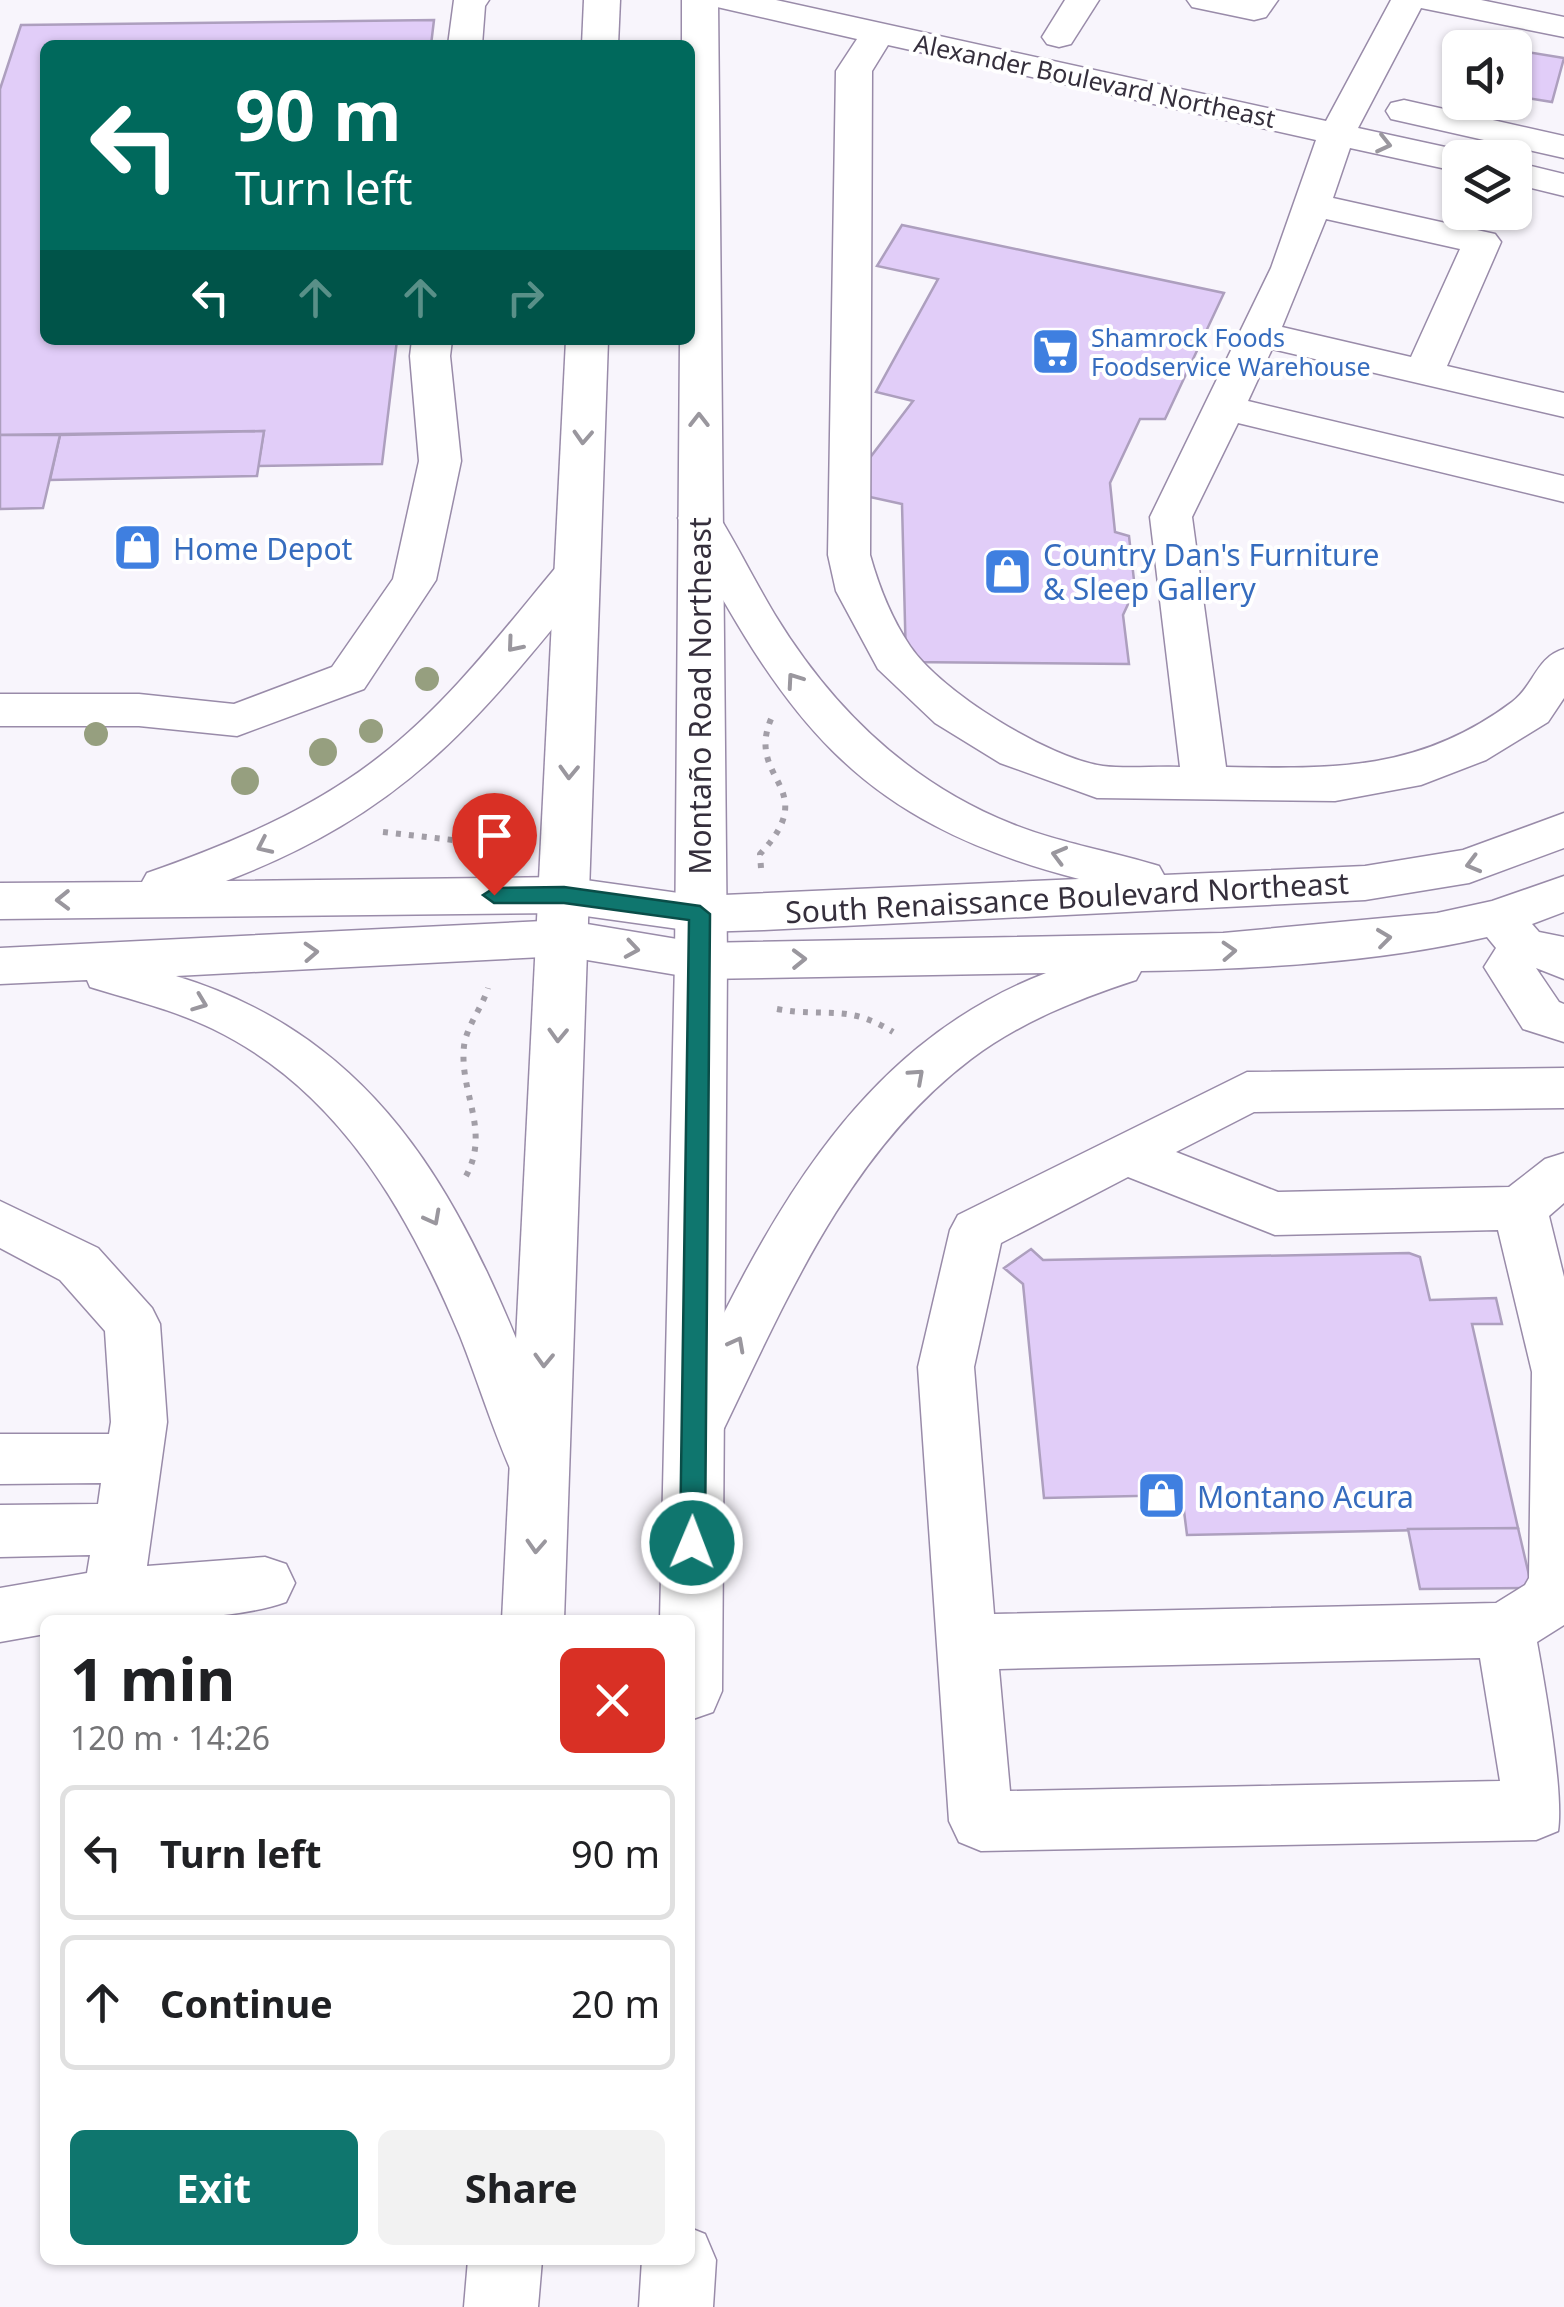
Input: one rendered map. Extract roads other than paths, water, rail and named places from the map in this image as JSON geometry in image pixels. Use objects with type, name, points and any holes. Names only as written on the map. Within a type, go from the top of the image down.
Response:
[{"type":"main road","name":"Montaño Road Northeast","points":[[691,1615],[700,937],[700,0]]},
{"type":"main road","points":[[533,1615],[587,345]]},
{"type":"main road","points":[[501,2307],[505,2265]]},
{"type":"main road","points":[[676,2307],[679,2265]]},
{"type":"street","points":[[465,40],[468,5],[472,0]]},
{"type":"street","name":"Alexander Boulevard Northeast","points":[[729,0],[878,33],[1345,117],[1564,146]]},
{"type":"street","points":[[1059,37],[1082,0]]},
{"type":"street","points":[[1204,0],[1254,10],[1261,0]]},
{"type":"street","points":[[1205,785],[1171,517],[1290,268],[1345,117],[1408,0]]},
{"type":"street","points":[[1429,0],[1564,27]]},
{"type":"street","name":"Alexander Boulevard Northeast","points":[[1021,28],[1096,44]]},
{"type":"street","points":[[878,33],[854,71],[849,556],[858,591],[894,658],[951,712],[1016,752],[1097,782],[1335,785],[1405,774],[1470,749],[1532,712],[1564,664]]},
{"type":"street","name":"Alexander Boulevard Northeast","points":[[1317,92],[1345,117],[1442,154]]},
{"type":"street","points":[[1532,177],[1564,184]]},
{"type":"street","points":[[1313,206],[1482,242],[1424,372]]},
{"type":"street","points":[[1260,334],[1564,406]]},
{"type":"street","points":[[0,710],[139,710],[237,720],[348,678],[414,580],[440,461],[432,345]]},
{"type":"street","points":[[1225,408],[1564,489]]},
{"type":"street","points":[[700,518],[766,638],[808,699],[860,756],[895,782],[981,830],[1186,890]]},
{"type":"street","points":[[125,899],[258,850],[343,805],[396,769],[429,740],[497,667],[576,570]]},
{"type":"street","name":"South Renaissance Boulevard Northeast","points":[[700,937],[1186,890],[1365,883],[1421,876],[1518,850],[1564,830]]},
{"type":"street","name":"South Renaissance Boulevard Northeast","points":[[563,916],[700,937],[1162,954],[1370,940],[1437,931],[1528,942],[1564,894]]},
{"type":"street","points":[[0,901],[125,899],[563,916]]},
{"type":"street","points":[[0,966],[74,964],[563,916]]},
{"type":"street","points":[[1528,942],[1509,967],[1541,1016],[1564,1023]]},
{"type":"street","points":[[694,1432],[732,1353],[832,1172],[862,1131],[900,1091],[933,1061],[1010,1010],[1071,982],[1162,954]]},
{"type":"street","points":[[74,964],[194,1000],[243,1021],[292,1050],[362,1113],[418,1190],[456,1261],[540,1472]]},
{"type":"street","points":[[1506,1630],[1536,1810],[981,1821],[946,1367],[977,1230],[1247,1092],[1564,1088]]},
{"type":"street","points":[[1128,1155],[1275,1214],[1520,1208],[1564,1174]]},
{"type":"street","points":[[966,1642],[1506,1630],[1546,1604],[1562,1582],[1562,1371],[1520,1208]]},
{"type":"street","points":[[0,1223],[79,1264],[132,1324],[139,1422],[112,1595]]},
{"type":"street","points":[[0,1459],[134,1458]]},
{"type":"street","points":[[0,1530],[122,1529]]},
{"type":"street","points":[[0,1615],[112,1595],[266,1583]]},
{"type":"place","name":"Shamrock Foods Foodservice Warehouse","points":[[1056,351]]},
{"type":"place","name":"Home Depot","points":[[138,548]]},
{"type":"place","name":"Country Dan's Furniture & Sleep Gallery","points":[[1008,571]]},
{"type":"place","name":"Montano Acura","points":[[1162,1496]]}]
